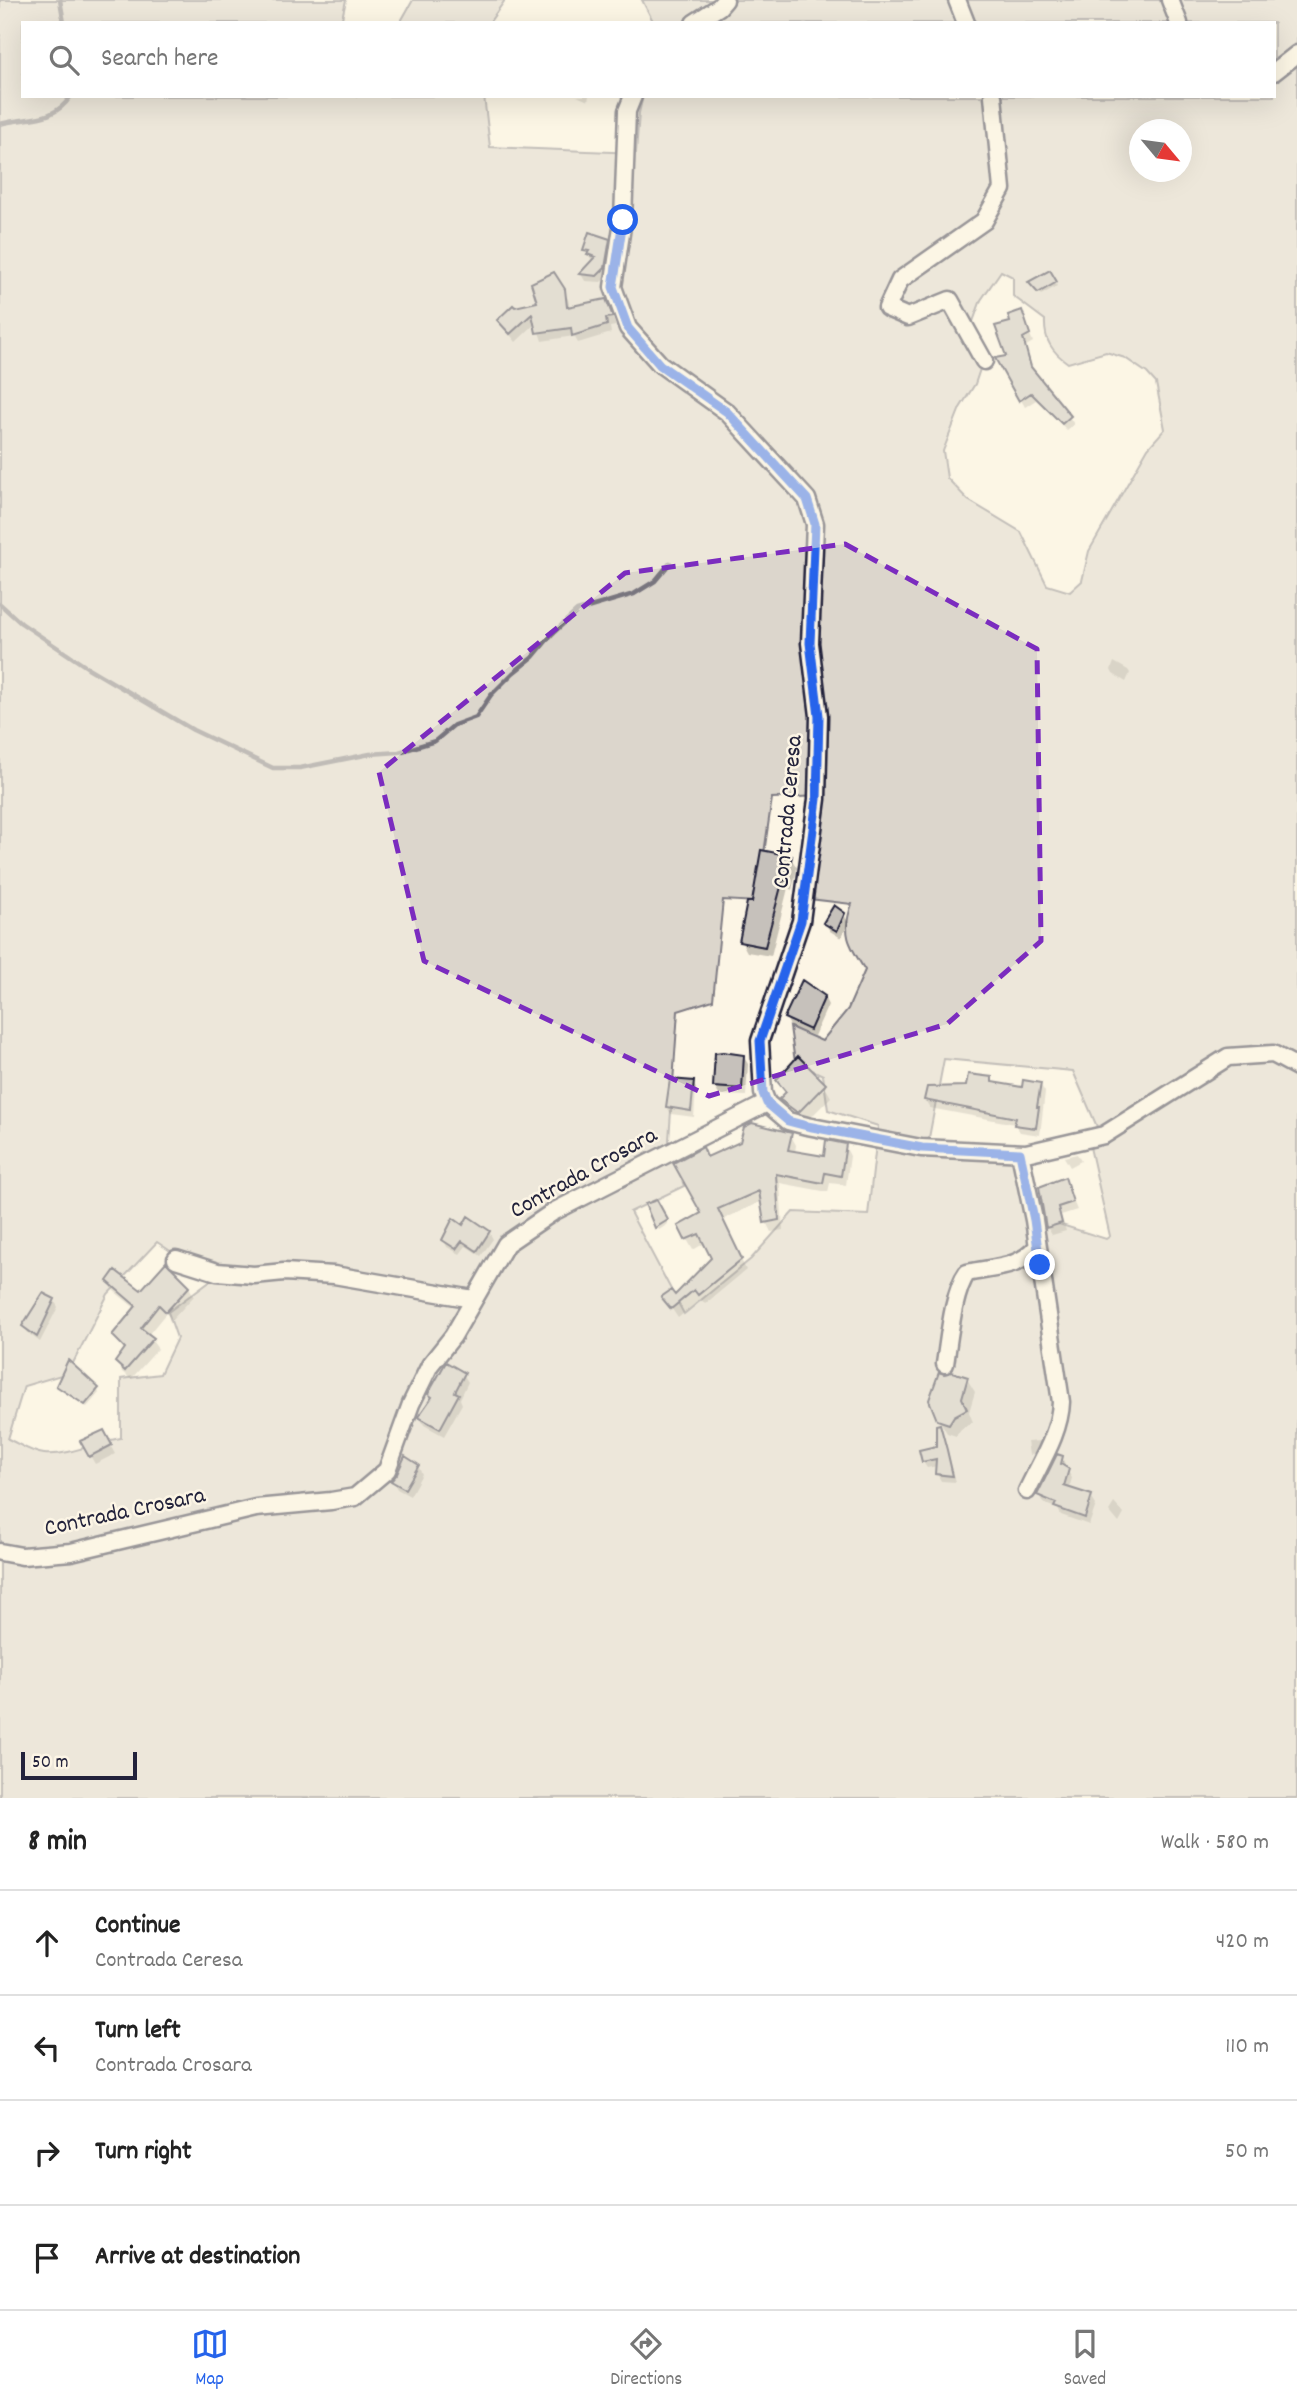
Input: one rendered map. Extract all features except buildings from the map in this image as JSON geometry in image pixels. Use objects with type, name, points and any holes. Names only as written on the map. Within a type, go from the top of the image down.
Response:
[{"type":"street","points":[[697,21],[725,0]]},
{"type":"street","points":[[957,0],[965,21]]},
{"type":"street","points":[[1170,0],[1178,21]]},
{"type":"street","points":[[1276,70],[1297,54]]},
{"type":"street","name":"Contrada Ceresa","points":[[632,98],[627,111],[623,220],[613,287],[628,328],[660,365],[727,412],[807,499],[815,524],[810,643],[819,716],[817,799],[801,921],[760,1041],[763,1093],[767,1103]]},
{"type":"street","points":[[984,360],[950,300],[908,317],[887,309],[900,280],[984,221],[1002,189],[993,98]]},
{"type":"street","points":[[767,1103],[788,1121],[807,1126],[922,1148],[1020,1153],[1104,1135],[1228,1057],[1273,1054],[1297,1067]]},
{"type":"street","name":"Contrada Crosara","points":[[0,1552],[22,1556],[71,1552],[256,1507],[355,1497],[387,1470],[429,1365],[453,1336],[506,1244],[553,1212],[767,1103]]},
{"type":"street","points":[[1020,1153],[1034,1220],[1061,1402],[1060,1416],[1027,1491]]},
{"type":"street","points":[[945,1364],[960,1283],[967,1273],[1013,1265],[1028,1257],[1037,1247]]},
{"type":"street","points":[[176,1259],[217,1272],[334,1275],[473,1299]]},
{"type":"highlighted area","points":[[845,544],[1037,649],[1041,941],[947,1024],[709,1096],[424,961],[379,772],[625,573]]},
{"type":"shaded area","points":[[0,0],[346,0],[341,21],[21,21],[21,98],[484,98],[490,147],[636,153],[643,98],[1276,98],[1276,21],[653,21],[642,0],[1297,0],[1297,1798],[0,1798]],"holes":[[[1001,271],[1013,277],[1013,296],[1045,320],[1050,345],[1068,363],[1106,352],[1125,358],[1147,373],[1156,383],[1165,429],[1148,448],[1089,551],[1082,581],[1070,592],[1047,585],[1021,532],[968,500],[947,478],[943,451],[960,408],[975,384],[982,363],[971,327],[981,300]],[[822,796],[810,899],[852,904],[847,923],[848,939],[865,970],[848,1009],[822,1041],[790,1027],[795,1062],[823,1075],[828,1110],[878,1126],[868,1215],[793,1212],[751,1259],[684,1314],[630,1212],[684,1186],[669,1140],[678,1011],[713,1000],[723,900],[757,902],[772,798]],[[944,1059],[1073,1071],[1104,1143],[1090,1147],[1110,1236],[1106,1239],[1033,1216],[1021,1162],[928,1143]],[[157,1242],[212,1279],[168,1312],[177,1338],[160,1374],[121,1379],[121,1438],[54,1454],[35,1452],[8,1439],[24,1386],[68,1373],[108,1294]]]},
{"type":"shaded area","points":[[413,0],[505,0],[490,21],[401,21]]},
{"type":"waterway","points":[[60,0],[64,21]]},
{"type":"waterway","points":[[0,124],[48,115],[64,105],[69,98]]},
{"type":"waterway","points":[[0,604],[21,623],[88,668],[193,730],[273,768],[300,768],[370,754],[399,752],[435,741],[454,725],[476,717],[491,695],[533,657],[552,634],[577,611],[634,594],[655,581],[670,563]]},
{"type":"route","points":[[623,220],[613,287],[628,328],[660,365],[727,412],[807,499],[815,524],[810,643],[819,716],[817,799],[801,921],[760,1041],[763,1093],[767,1103],[788,1121],[807,1126],[922,1148],[1020,1153],[1040,1265]]}]
